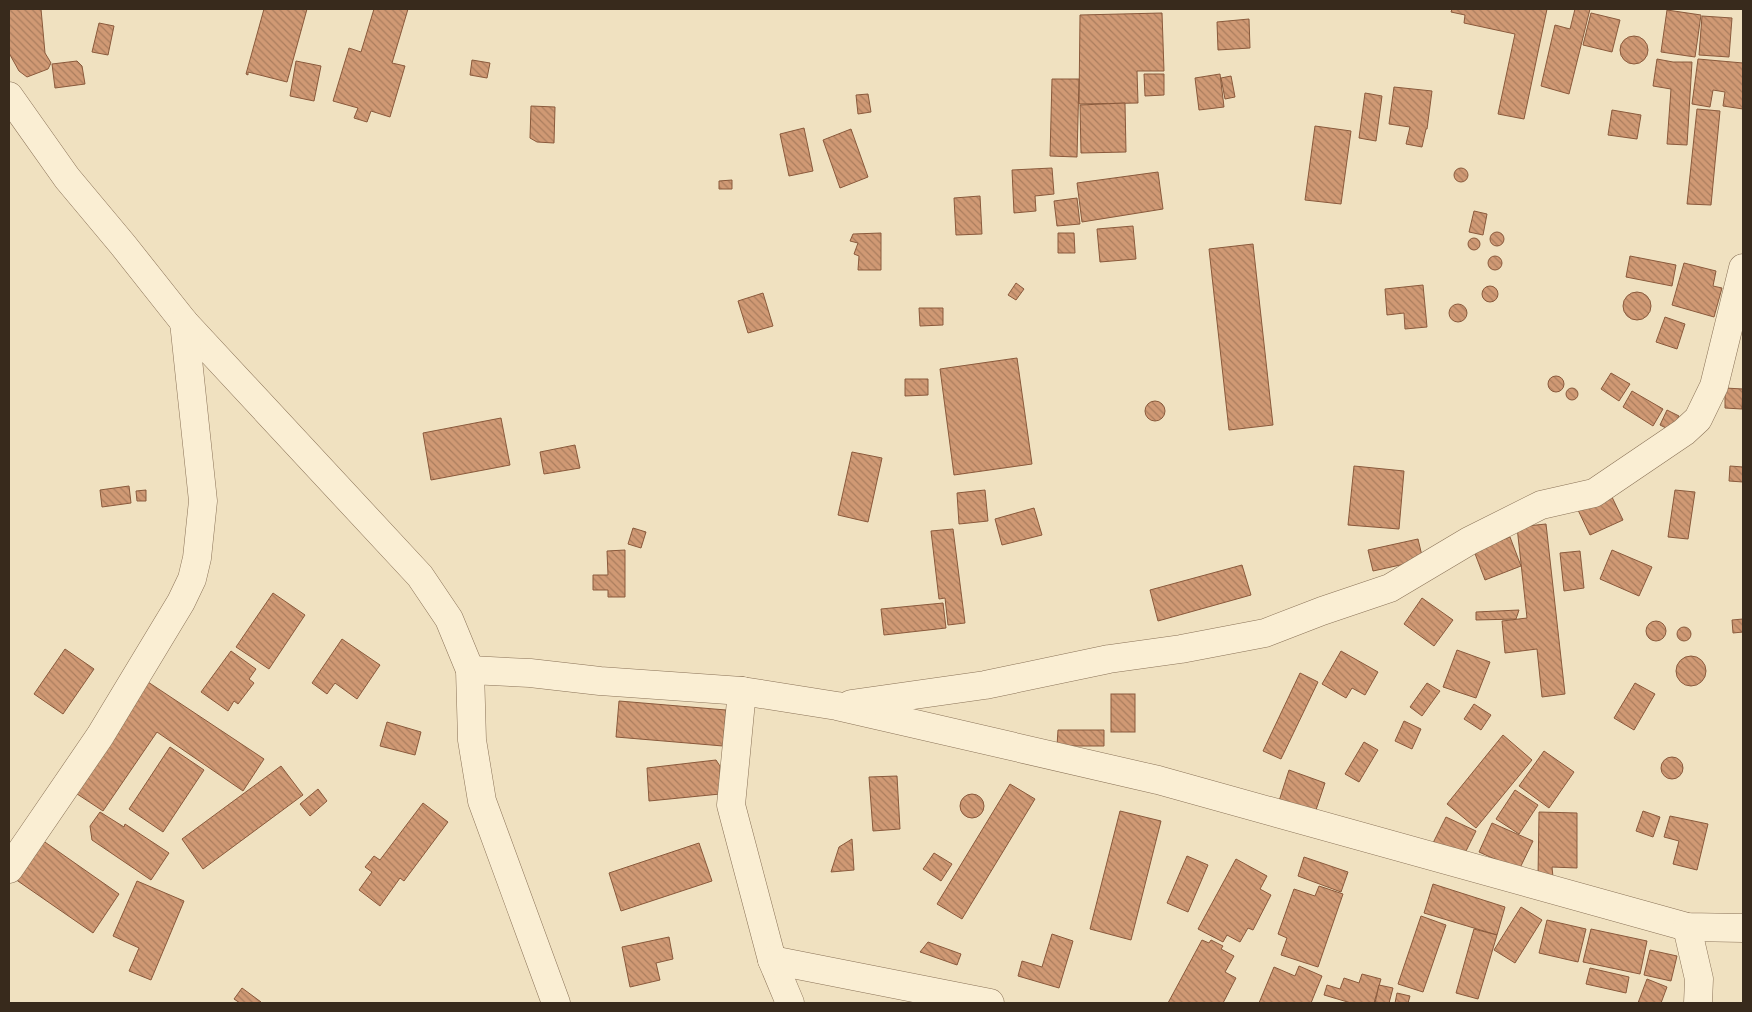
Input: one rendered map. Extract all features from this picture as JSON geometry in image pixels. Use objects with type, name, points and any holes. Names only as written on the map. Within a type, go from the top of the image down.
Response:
[{"type":"street","points":[[9,96],[67,178],[184,322],[420,576],[449,619],[470,670],[472,740],[482,801],[556,1003]]},
{"type":"street","points":[[837,706],[985,685],[1109,659],[1181,649],[1265,632],[1390,588],[1469,541],[1541,505],[1594,493],[1684,432],[1698,419],[1714,386],[1743,268]]},
{"type":"street","points":[[9,869],[100,736],[177,610],[192,579],[197,558],[203,500],[184,322]]},
{"type":"street","points":[[470,670],[530,673],[600,681],[742,691],[837,706],[1158,780],[1687,927],[1743,928]]},
{"type":"street","points":[[742,691],[731,805],[772,960],[790,1003]]},
{"type":"street","points":[[1687,927],[1699,979],[1698,1003]]},
{"type":"street","points":[[772,960],[990,1003]]},
{"type":"building","points":[[9,9],[41,9],[45,53],[51,63],[48,69],[27,77],[19,71],[9,53]]},
{"type":"building","points":[[264,9],[307,9],[287,82],[248,72],[248,75],[246,74]]},
{"type":"building","points":[[374,9],[408,9],[392,63],[405,66],[390,117],[371,111],[367,122],[354,118],[358,108],[333,101],[349,48],[361,52]]},
{"type":"building","points":[[1452,9],[1547,9],[1524,119],[1498,114],[1515,34],[1464,23],[1465,15],[1451,12]]},
{"type":"building","points":[[1575,9],[1590,9],[1569,94],[1541,86],[1555,25],[1570,29]]},
{"type":"building","points":[[1667,10],[1701,15],[1695,57],[1661,52]]},
{"type":"building","points":[[1162,13],[1164,71],[1137,71],[1138,103],[1079,104],[1080,15]]},
{"type":"building","points":[[1591,13],[1620,20],[1612,52],[1583,45]]},
{"type":"building","points":[[1702,16],[1732,18],[1729,57],[1699,55]]},
{"type":"building","points":[[1249,19],[1250,48],[1218,50],[1217,22]]},
{"type":"building","points":[[99,23],[114,26],[108,55],[92,52]]},
{"type":"building","points":[[1634,36],[1644,40],[1648,50],[1644,60],[1634,64],[1624,60],[1620,50],[1624,40]]},
{"type":"building","points":[[1657,59],[1673,62],[1692,62],[1687,145],[1667,144],[1671,89],[1653,86]]},
{"type":"building","points":[[1698,59],[1743,63],[1743,109],[1723,106],[1725,92],[1713,90],[1710,107],[1692,104]]},
{"type":"building","points":[[472,60],[490,63],[487,78],[470,75]]},
{"type":"building","points":[[77,61],[82,66],[85,84],[55,88],[52,64]]},
{"type":"building","points":[[296,61],[321,66],[314,101],[290,96]]},
{"type":"building","points":[[1144,74],[1164,74],[1164,95],[1145,96]]},
{"type":"building","points":[[1220,74],[1224,107],[1199,110],[1195,78]]},
{"type":"building","points":[[1231,76],[1235,97],[1225,99],[1221,78]]},
{"type":"building","points":[[1052,79],[1079,79],[1077,157],[1050,156]]},
{"type":"building","points":[[1394,87],[1432,91],[1427,129],[1422,147],[1406,144],[1410,127],[1389,124]]},
{"type":"building","points":[[1365,93],[1382,96],[1376,141],[1359,138]]},
{"type":"building","points":[[868,94],[871,112],[858,114],[856,95]]},
{"type":"building","points":[[1125,103],[1126,152],[1081,153],[1080,105]]},
{"type":"building","points":[[531,106],[555,107],[554,143],[537,142],[530,138]]},
{"type":"building","points":[[1697,109],[1720,111],[1711,205],[1687,204]]},
{"type":"building","points":[[1612,110],[1641,115],[1637,139],[1608,135]]},
{"type":"building","points":[[1315,126],[1351,131],[1341,204],[1305,200]]},
{"type":"building","points":[[804,128],[813,171],[789,176],[780,134]]},
{"type":"building","points":[[851,129],[868,177],[840,188],[823,140]]},
{"type":"building","points":[[1052,168],[1054,194],[1035,196],[1036,211],[1014,213],[1012,170]]},
{"type":"building","points":[[1461,168],[1466,170],[1468,175],[1466,180],[1461,182],[1456,180],[1454,175],[1456,170]]},
{"type":"building","points":[[1158,172],[1163,209],[1082,222],[1077,183]]},
{"type":"building","points":[[732,180],[732,189],[719,189],[719,181]]},
{"type":"building","points":[[980,196],[982,234],[956,235],[954,198]]},
{"type":"building","points":[[1077,198],[1080,224],[1057,226],[1054,201]]},
{"type":"building","points":[[1474,211],[1487,214],[1483,235],[1469,232]]},
{"type":"building","points":[[1133,226],[1136,259],[1100,262],[1097,229]]},
{"type":"building","points":[[1497,232],[1502,234],[1504,239],[1502,244],[1497,246],[1492,244],[1490,239],[1492,234]]},
{"type":"building","points":[[881,233],[881,270],[858,270],[859,256],[854,254],[858,243],[850,241],[853,234]]},
{"type":"building","points":[[1058,233],[1074,233],[1075,253],[1058,253]]},
{"type":"building","points":[[1472,238],[1476,238],[1480,244],[1476,250],[1472,250],[1468,246],[1468,242]]},
{"type":"building","points":[[1253,244],[1273,425],[1229,430],[1209,249]]},
{"type":"building","points":[[1495,256],[1500,258],[1502,263],[1500,268],[1495,270],[1490,268],[1488,263],[1490,258]]},
{"type":"building","points":[[1630,256],[1676,265],[1672,286],[1626,277]]},
{"type":"building","points":[[1684,263],[1716,271],[1713,286],[1722,288],[1714,317],[1672,305]]},
{"type":"building","points":[[1016,283],[1024,289],[1016,300],[1008,295]]},
{"type":"building","points":[[1423,285],[1427,327],[1405,329],[1404,313],[1387,315],[1385,289]]},
{"type":"building","points":[[1490,286],[1498,294],[1490,302],[1482,294]]},
{"type":"building","points":[[1637,292],[1647,296],[1651,306],[1647,316],[1637,320],[1627,316],[1623,306],[1627,296]]},
{"type":"building","points":[[763,293],[773,326],[748,333],[738,301]]},
{"type":"building","points":[[1458,304],[1464,307],[1467,313],[1464,319],[1458,322],[1452,319],[1449,313],[1452,307]]},
{"type":"building","points":[[919,308],[943,308],[943,325],[920,326]]},
{"type":"building","points":[[1665,317],[1685,324],[1677,349],[1656,342]]},
{"type":"building","points":[[1017,358],[1032,464],[954,475],[940,369]]},
{"type":"building","points":[[1611,373],[1630,384],[1619,401],[1601,389]]},
{"type":"building","points":[[1556,376],[1562,378],[1564,384],[1562,390],[1556,392],[1550,390],[1548,384],[1550,378]]},
{"type":"building","points":[[905,379],[928,379],[928,395],[905,396]]},
{"type":"building","points":[[1570,388],[1574,388],[1578,394],[1574,400],[1570,400],[1566,396],[1566,392]]},
{"type":"building","points":[[1725,388],[1743,389],[1742,409],[1725,408]]},
{"type":"building","points":[[1632,391],[1663,409],[1653,426],[1623,407]]},
{"type":"building","points":[[1155,401],[1162,404],[1165,411],[1162,418],[1155,421],[1148,418],[1145,411],[1148,404]]},
{"type":"building","points":[[1667,410],[1679,416],[1672,431],[1660,425]]},
{"type":"building","points":[[501,418],[510,465],[431,480],[423,433]]},
{"type":"building","points":[[575,445],[580,468],[544,474],[540,452]]},
{"type":"building","points":[[852,452],[882,458],[868,522],[838,515]]},
{"type":"building","points":[[1354,466],[1404,471],[1399,529],[1348,525]]},
{"type":"building","points":[[1730,466],[1743,467],[1743,482],[1729,481]]},
{"type":"building","points":[[129,486],[131,503],[102,507],[100,490]]},
{"type":"building","points":[[146,490],[146,501],[137,501],[136,491]]},
{"type":"building","points":[[985,490],[988,521],[959,524],[957,493]]},
{"type":"building","points":[[1675,490],[1695,492],[1688,539],[1668,537]]},
{"type":"building","points":[[1611,495],[1623,520],[1590,535],[1578,510]]},
{"type":"building","points":[[1034,508],[1042,535],[1002,545],[995,519]]},
{"type":"building","points":[[1546,524],[1565,694],[1542,697],[1537,649],[1505,653],[1502,621],[1527,618],[1517,527]]},
{"type":"building","points":[[633,528],[646,532],[641,548],[628,544]]},
{"type":"building","points":[[953,529],[965,623],[948,625],[945,598],[939,599],[931,531]]},
{"type":"building","points":[[1510,537],[1521,566],[1485,580],[1474,551]]},
{"type":"building","points":[[1418,539],[1423,560],[1373,571],[1368,550]]},
{"type":"building","points":[[625,550],[625,597],[608,597],[608,590],[593,590],[593,575],[608,575],[607,551]]},
{"type":"building","points":[[1612,550],[1652,567],[1639,596],[1600,579]]},
{"type":"building","points":[[1580,551],[1584,588],[1564,591],[1560,553]]},
{"type":"building","points":[[1242,565],[1251,595],[1158,621],[1150,590]]},
{"type":"building","points":[[273,593],[305,615],[269,669],[236,647]]},
{"type":"building","points":[[1422,598],[1453,620],[1434,646],[1404,624]]},
{"type":"building","points":[[943,603],[946,628],[884,635],[881,609]]},
{"type":"building","points":[[1519,610],[1516,619],[1476,620],[1476,612]]},
{"type":"building","points":[[1743,619],[1743,632],[1733,633],[1732,620]]},
{"type":"building","points":[[1656,621],[1663,624],[1666,631],[1663,638],[1656,641],[1649,638],[1646,631],[1649,624]]},
{"type":"building","points":[[1684,627],[1689,629],[1691,634],[1689,639],[1684,641],[1679,639],[1677,634],[1679,629]]},
{"type":"building","points":[[342,639],[380,665],[357,699],[335,683],[327,694],[312,683]]},
{"type":"building","points":[[65,649],[94,669],[63,714],[34,694]]},
{"type":"building","points":[[1457,650],[1490,662],[1476,698],[1443,687]]},
{"type":"building","points":[[231,651],[256,669],[249,679],[254,683],[238,704],[234,701],[228,711],[201,692]]},
{"type":"building","points":[[1341,651],[1378,672],[1365,695],[1352,688],[1346,698],[1322,684]]},
{"type":"building","points":[[1691,656],[1702,660],[1706,671],[1702,682],[1691,686],[1680,682],[1676,671],[1680,660]]},
{"type":"building","points":[[1300,673],[1318,682],[1281,759],[1263,751]]},
{"type":"building","points":[[145,680],[264,759],[243,791],[157,732],[103,811],[71,790]]},
{"type":"building","points":[[1427,683],[1440,691],[1422,716],[1410,707]]},
{"type":"building","points":[[1635,683],[1655,694],[1634,730],[1614,718]]},
{"type":"building","points":[[1111,694],[1135,694],[1135,732],[1111,732]]},
{"type":"building","points":[[619,701],[726,710],[723,746],[616,737]]},
{"type":"building","points":[[1474,704],[1491,715],[1481,730],[1464,719]]},
{"type":"building","points":[[1404,721],[1421,729],[1412,749],[1395,741]]},
{"type":"building","points":[[387,722],[421,732],[415,755],[380,746]]},
{"type":"building","points":[[1058,730],[1104,730],[1104,746],[1057,746]]},
{"type":"building","points":[[1503,735],[1532,760],[1476,828],[1447,804]]},
{"type":"building","points":[[1364,742],[1378,750],[1359,782],[1345,774]]},
{"type":"building","points":[[170,747],[204,770],[163,832],[129,809]]},
{"type":"building","points":[[1544,751],[1574,772],[1549,808],[1519,786]]},
{"type":"building","points":[[1672,757],[1680,760],[1683,768],[1680,776],[1672,779],[1664,776],[1661,768],[1664,760]]},
{"type":"building","points":[[716,760],[720,766],[720,794],[649,801],[647,768]]},
{"type":"building","points":[[281,766],[303,795],[203,869],[182,839]]},
{"type":"building","points":[[1289,770],[1325,783],[1315,813],[1279,801]]},
{"type":"building","points":[[897,776],[900,829],[873,831],[869,777]]},
{"type":"building","points":[[1010,784],[1035,799],[962,919],[937,904]]},
{"type":"building","points":[[318,789],[327,801],[310,816],[300,804]]},
{"type":"building","points":[[1515,790],[1538,805],[1519,834],[1496,819]]},
{"type":"building","points":[[972,794],[977,795],[983,801],[983,811],[977,817],[972,818],[967,817],[961,811],[960,806],[961,801],[967,795]]},
{"type":"building","points":[[423,803],[448,822],[404,881],[400,878],[380,906],[359,890],[372,872],[365,867],[374,856],[380,860]]},
{"type":"building","points":[[1120,811],[1161,821],[1131,940],[1090,929]]},
{"type":"building","points":[[1643,811],[1660,817],[1653,837],[1636,831]]},
{"type":"building","points":[[100,812],[124,827],[125,824],[169,853],[151,880],[92,840],[90,826]]},
{"type":"building","points":[[1539,812],[1577,813],[1577,868],[1552,867],[1553,877],[1538,877]]},
{"type":"building","points":[[1670,816],[1708,824],[1697,870],[1673,864],[1679,841],[1664,837]]},
{"type":"building","points":[[1446,817],[1476,831],[1463,857],[1433,843]]},
{"type":"building","points":[[1492,823],[1533,841],[1519,870],[1479,852]]},
{"type":"building","points":[[852,839],[854,870],[831,872],[839,847]]},
{"type":"building","points":[[42,840],[119,894],[93,933],[15,879]]},
{"type":"building","points":[[699,843],[712,881],[621,911],[609,873]]},
{"type":"building","points":[[934,853],[952,864],[941,881],[923,869]]},
{"type":"building","points":[[1187,856],[1208,865],[1188,912],[1167,903]]},
{"type":"building","points":[[1304,857],[1348,872],[1341,892],[1298,876]]},
{"type":"building","points":[[1236,859],[1267,876],[1260,889],[1271,895],[1253,930],[1248,928],[1240,942],[1227,935],[1223,942],[1198,929]]},
{"type":"building","points":[[137,881],[184,901],[151,980],[129,971],[139,948],[113,936]]},
{"type":"building","points":[[1433,884],[1505,907],[1497,935],[1424,913]]},
{"type":"building","points":[[1319,886],[1343,894],[1318,967],[1281,955],[1287,938],[1278,934],[1294,889],[1315,896]]},
{"type":"building","points":[[1521,907],[1542,920],[1515,963],[1494,950]]},
{"type":"building","points":[[1421,916],[1446,925],[1423,992],[1398,984]]},
{"type":"building","points":[[1547,920],[1586,929],[1578,962],[1539,953]]},
{"type":"building","points":[[1474,929],[1497,935],[1478,999],[1456,993]]},
{"type":"building","points":[[1591,929],[1647,941],[1640,974],[1583,962]]},
{"type":"building","points":[[1052,934],[1073,941],[1059,988],[1018,976],[1022,961],[1042,967]]},
{"type":"building","points":[[669,937],[673,959],[656,963],[660,980],[630,987],[622,947]]},
{"type":"building","points":[[1202,940],[1209,943],[1211,940],[1223,946],[1221,949],[1234,956],[1225,972],[1236,978],[1223,1003],[1168,1003]]},
{"type":"building","points":[[928,942],[961,954],[957,965],[920,952]]},
{"type":"building","points":[[1650,950],[1677,956],[1671,981],[1644,975]]},
{"type":"building","points":[[1299,966],[1322,976],[1311,1003],[1259,1003],[1274,967],[1295,976]]},
{"type":"building","points":[[1590,968],[1629,977],[1626,993],[1586,984]]},
{"type":"building","points":[[1362,974],[1381,979],[1374,1003],[1351,1003],[1324,995],[1327,985],[1340,989],[1344,978],[1359,983]]},
{"type":"building","points":[[1647,979],[1667,987],[1661,1003],[1638,1003]]},
{"type":"building","points":[[1379,985],[1393,988],[1389,1003],[1375,1003]]},
{"type":"building","points":[[242,988],[261,1002],[240,1003],[234,999]]},
{"type":"building","points":[[1397,993],[1410,996],[1408,1003],[1395,1003]]}]
